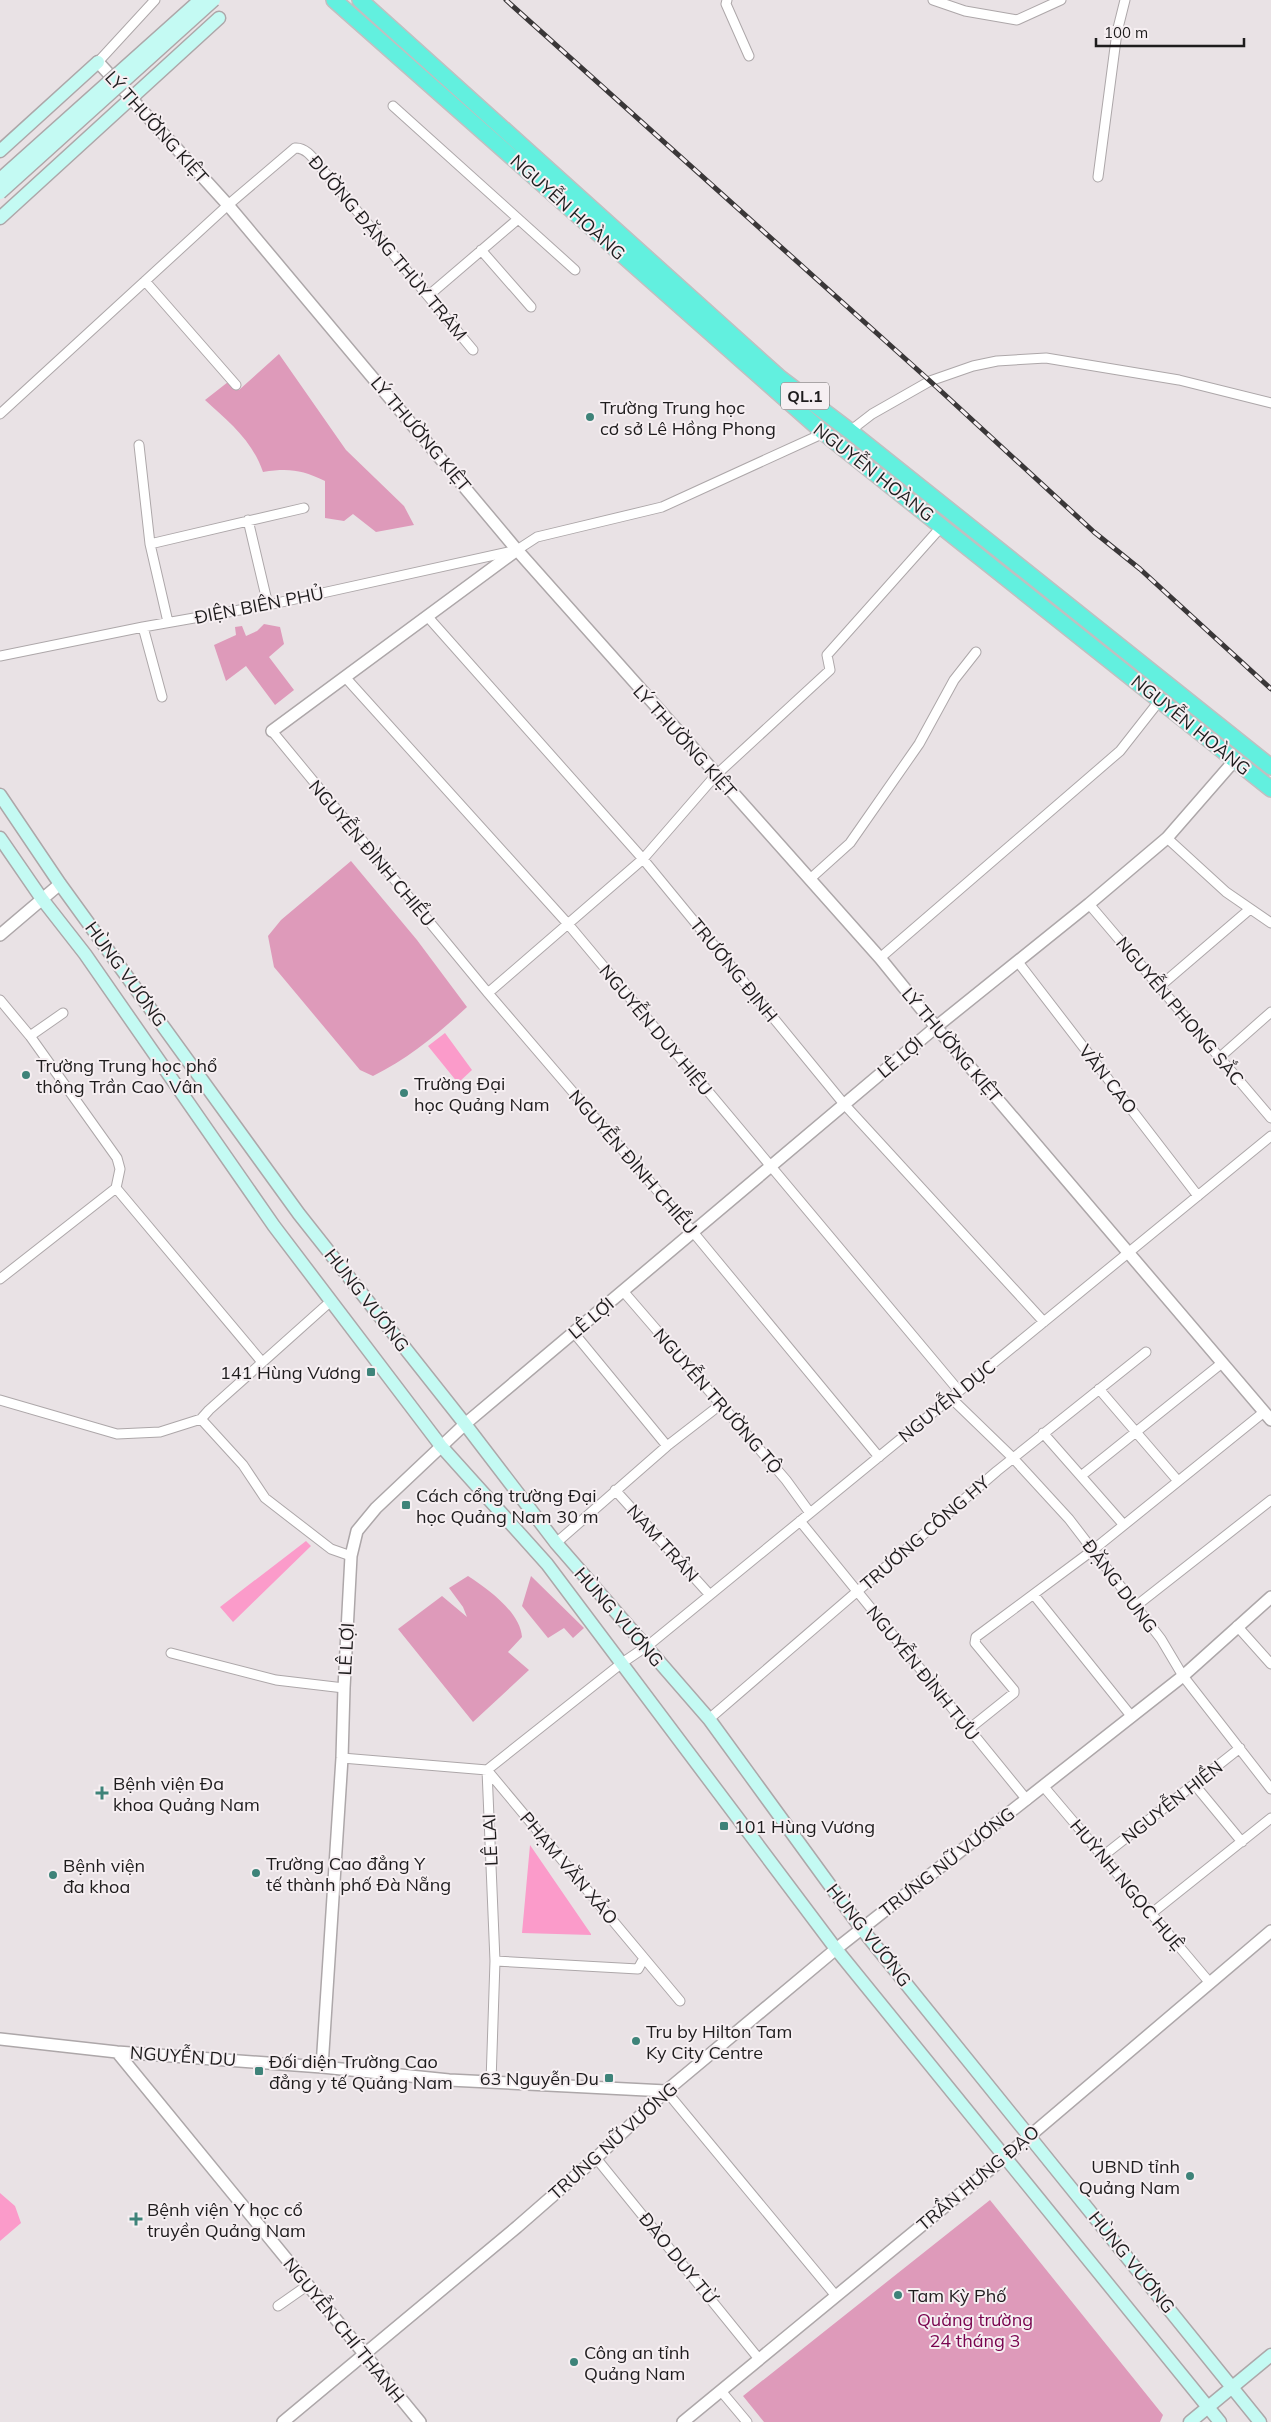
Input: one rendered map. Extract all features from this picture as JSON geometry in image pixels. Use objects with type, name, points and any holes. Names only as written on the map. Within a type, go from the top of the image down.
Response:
[{"type":"highway","name":"NGUYỄN HOÀNG","points":[[334,0],[762,381],[824,433],[942,526],[1033,588],[1271,767]]},
{"type":"highway","name":"NGUYỄN HOÀNG","points":[[360,0],[780,378],[850,431],[1160,700],[1271,789]]},
{"type":"main road","points":[[0,179],[200,0]]},
{"type":"main road","points":[[0,193],[214,0]]},
{"type":"main road","points":[[0,218],[219,18]]},
{"type":"main road","points":[[0,151],[98,62]]},
{"type":"main road","name":"HÙNG VƯƠNG","points":[[0,795],[60,884],[299,1214],[465,1424],[556,1544],[709,1719],[861,1928],[1260,2422]]},
{"type":"main road","name":"HÙNG VƯƠNG","points":[[0,838],[42,899],[85,954],[274,1226],[442,1446],[547,1564],[836,1949],[1220,2422]]},
{"type":"main road","points":[[1190,2422],[1271,2355]]},
{"type":"street","points":[[98,62],[154,0]]},
{"type":"street","points":[[728,0],[726,4],[749,56]]},
{"type":"street","points":[[933,0],[965,11],[1017,20],[1061,0]]},
{"type":"street","points":[[1098,177],[1117,32],[1125,0]]},
{"type":"street","name":"LÝ THƯỜNG KIỆT","points":[[98,62],[228,205],[517,550],[715,776],[880,958],[936,1027],[1268,1416]]},
{"type":"street","points":[[393,106],[575,270]]},
{"type":"street","name":"ĐƯỜNG ĐẶNG THÙY TRÂM","points":[[228,205],[295,148],[301,148],[322,169],[473,350]]},
{"type":"street","points":[[0,414],[228,205]]},
{"type":"street","points":[[428,296],[518,219]]},
{"type":"street","points":[[481,250],[531,307]]},
{"type":"street","points":[[144,281],[236,385]]},
{"type":"street","points":[[850,431],[872,414],[930,381],[973,366],[997,361],[1046,358],[1179,380],[1271,403]]},
{"type":"street","points":[[272,731],[536,537],[662,507],[824,433]]},
{"type":"street","points":[[139,445],[150,544],[168,622]]},
{"type":"street","points":[[150,544],[304,508]]},
{"type":"street","points":[[248,520],[268,604]]},
{"type":"street","points":[[488,993],[643,859],[715,776],[830,670],[827,655],[942,526]]},
{"type":"street","name":"ĐIỆN BIÊN PHỦ","points":[[0,656],[268,604],[517,550]]},
{"type":"street","name":"TRƯƠNG ĐỊNH","points":[[427,616],[643,859],[844,1104],[1044,1322]]},
{"type":"street","points":[[143,627],[162,697]]},
{"type":"street","points":[[810,879],[850,843],[919,744],[954,680],[976,652]]},
{"type":"street","name":"NGUYỄN DUY HIỆU","points":[[345,677],[568,924],[959,1391]]},
{"type":"street","points":[[880,958],[1120,751],[1160,700]]},
{"type":"street","name":"NGUYỄN ĐÌNH CHIỂU","points":[[272,731],[488,993],[693,1232],[879,1456]]},
{"type":"street","name":"LÊ LỢI","points":[[322,2067],[342,1758],[351,1556],[357,1531],[376,1508],[465,1424],[936,1027],[1089,904],[1167,838],[1235,760]]},
{"type":"street","points":[[1167,838],[1226,892],[1271,923]]},
{"type":"street","points":[[0,935],[60,884]]},
{"type":"street","name":"NGUYỄN PHONG SẮC","points":[[1089,904],[1271,1118]]},
{"type":"street","points":[[1159,988],[1250,909]]},
{"type":"street","name":"VĂN CAO","points":[[1018,962],[1198,1196]]},
{"type":"street","points":[[0,1000],[30,1036],[117,1158],[120,1170],[116,1188],[0,1279]]},
{"type":"street","points":[[1219,1058],[1271,1012]]},
{"type":"street","points":[[30,1036],[63,1013]]},
{"type":"street","name":"NGUYỄN DỤC","points":[[622,1663],[646,1647],[1271,1136]]},
{"type":"street","points":[[116,1188],[262,1362]]},
{"type":"street","name":"NGUYỄN TRƯỜNG TỘ","points":[[623,1291],[786,1480],[810,1513]]},
{"type":"street","points":[[0,1400],[117,1434],[160,1432],[201,1420],[209,1410],[331,1301]]},
{"type":"street","points":[[574,1333],[666,1446]]},
{"type":"street","name":"TRƯƠNG CÔNG HY","points":[[709,1719],[1013,1458],[1146,1352]]},
{"type":"street","points":[[1081,1476],[1222,1362]]},
{"type":"street","points":[[1099,1389],[1178,1481]]},
{"type":"street","name":"ĐẶNG DUNG","points":[[951,1398],[1013,1458],[1069,1519],[1161,1639],[1183,1676],[1271,1789]]},
{"type":"street","points":[[556,1544],[666,1446],[720,1405]]},
{"type":"street","points":[[969,1729],[1014,1693],[1014,1690],[974,1640],[1093,1550],[1178,1481],[1268,1416]]},
{"type":"street","points":[[201,1420],[243,1465],[265,1498],[331,1549],[351,1556]]},
{"type":"street","points":[[1043,1433],[1123,1524]]},
{"type":"street","name":"NAM TRÂN","points":[[615,1490],[710,1595]]},
{"type":"street","points":[[1136,1606],[1271,1500]]},
{"type":"street","name":"NGUYỄN ĐÌNH TỰU","points":[[800,1521],[1027,1800]]},
{"type":"street","points":[[1034,1595],[1132,1717]]},
{"type":"street","name":"TRƯNG NỮ VƯƠNG","points":[[283,2422],[517,2227],[596,2158],[666,2091],[861,1928],[1044,1787],[1183,1676],[1271,1597]]},
{"type":"street","points":[[1237,1626],[1271,1664]]},
{"type":"street","points":[[172,1652],[276,1680],[344,1688]]},
{"type":"street","points":[[342,1758],[486,1770],[622,1663]]},
{"type":"street","name":"NGUYỄN HIỀN","points":[[1103,1856],[1240,1748]]},
{"type":"street","name":"PHẠM VĂN XẢO","points":[[486,1770],[680,2001]]},
{"type":"street","name":"LÊ LAI","points":[[486,1770],[495,1961],[491,2082]]},
{"type":"street","points":[[1194,1784],[1242,1842]]},
{"type":"street","name":"HUỲNH NGỌC HUỆ","points":[[1044,1787],[1210,1983]]},
{"type":"street","points":[[1152,1913],[1271,1818]]},
{"type":"street","name":"TRẦN HƯNG ĐẠO","points":[[683,2422],[1005,2157],[1271,1931]]},
{"type":"street","points":[[495,1961],[638,1969],[644,1958]]},
{"type":"street","name":"NGUYỄN DU","points":[[0,2039],[118,2052],[491,2082],[666,2091]]},
{"type":"street","name":"NGUYỄN CHÍ THANH","points":[[118,2052],[420,2422]]},
{"type":"street","points":[[666,2091],[836,2296]]},
{"type":"street","name":"ĐÀO DUY TỪ","points":[[596,2158],[759,2359]]},
{"type":"street","points":[[278,2306],[308,2284]]},
{"type":"street","points":[[721,2390],[747,2422]]},
{"type":"green space","points":[[279,354],[346,450],[404,506],[414,525],[376,532],[353,514],[344,521],[325,518],[325,481],[309,474],[295,471],[263,472],[253,450],[239,432],[205,400],[228,382],[239,390]]},
{"type":"green space","points":[[264,624],[280,627],[284,644],[269,657],[294,690],[275,705],[246,666],[226,681],[214,645],[236,635],[235,627],[242,626],[246,636],[257,631]]},
{"type":"green space","points":[[351,861],[417,940],[467,1007],[423,1045],[373,1076],[360,1070],[274,967],[268,936],[281,920]]},
{"type":"green space","points":[[468,1576],[502,1602],[516,1619],[522,1637],[508,1652],[529,1670],[473,1722],[398,1629],[442,1596],[467,1617],[463,1607],[449,1588]]},
{"type":"green space","points":[[531,1576],[584,1628],[573,1638],[564,1628],[548,1638],[522,1606]]},
{"type":"green space","name":"Quảng trường 24 tháng 3","points":[[990,2200],[1163,2415],[1160,2422],[764,2422],[743,2396]]},
{"type":"shaded area","points":[[445,1033],[472,1070],[458,1083],[428,1046]]},
{"type":"shaded area","points":[[306,1541],[311,1546],[233,1622],[220,1607]]},
{"type":"shaded area","points":[[530,1845],[591,1934],[591,1935],[522,1933]]},
{"type":"shaded area","points":[[0,2193],[15,2206],[21,2223],[0,2241]]},
{"type":"railway","points":[[506,0],[930,381],[1094,532],[1140,569],[1271,689]]},
{"type":"place","name":"Trường Trung học cơ sở Lê Hồng Phong","points":[[590,417]]},
{"type":"place","name":"Trường Trung học phổ thông Trần Cao Vân","points":[[26,1075]]},
{"type":"place","name":"Trường Đại học Quảng Nam","points":[[404,1093]]},
{"type":"place","name":"141 Hùng Vương","points":[[371,1372]]},
{"type":"place","name":"Cách cổng trường Đại học Quảng Nam 30 m","points":[[406,1505]]},
{"type":"place","name":"Bệnh viện Đa khoa Quảng Nam","points":[[102,1793]]},
{"type":"place","name":"101 Hùng Vương","points":[[724,1826]]},
{"type":"place","name":"Trường Cao đẳng Y tế thành phố Đà Nẵng","points":[[256,1873]]},
{"type":"place","name":"Bệnh viện đa khoa","points":[[53,1875]]},
{"type":"place","name":"Tru by Hilton Tam Ky City Centre","points":[[636,2041]]},
{"type":"place","name":"Đối diện Trường Cao đẳng y tế Quảng Nam","points":[[259,2071]]},
{"type":"place","name":"63 Nguyễn Du","points":[[609,2078]]},
{"type":"place","name":"UBND tỉnh Quảng Nam","points":[[1190,2176]]},
{"type":"place","name":"Bệnh viện Y học cổ truyền Quảng Nam","points":[[136,2219]]},
{"type":"place","name":"Tam Kỳ Phố","points":[[898,2295]]},
{"type":"place","name":"Công an tỉnh Quảng Nam","points":[[574,2362]]}]
